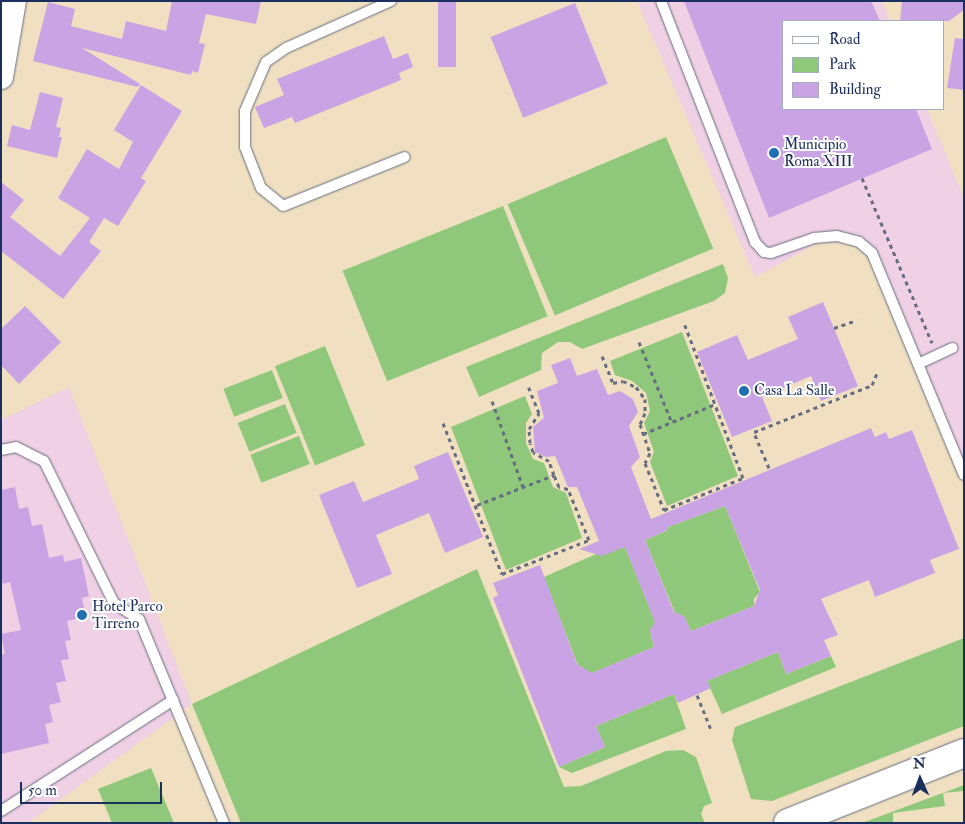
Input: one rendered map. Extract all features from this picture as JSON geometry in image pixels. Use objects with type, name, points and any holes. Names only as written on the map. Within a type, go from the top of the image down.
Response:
[{"type":"main road","points":[[788,823],[964,753]]},
{"type":"street","points":[[1,77],[14,1]]},
{"type":"lane","points":[[391,1],[286,48],[266,62],[245,111],[245,147],[261,188],[283,206],[405,157]]},
{"type":"lane","points":[[661,1],[758,246],[764,252],[774,252],[808,240],[832,236],[848,238],[864,245],[876,258],[964,475]]},
{"type":"lane","points":[[918,364],[953,348]]},
{"type":"lane","points":[[1,450],[16,447],[44,461],[114,603],[139,619],[224,823]]},
{"type":"lane","points":[[1,811],[173,700]]},
{"type":"path","points":[[862,178],[934,348]]},
{"type":"path","points":[[834,328],[857,320]]},
{"type":"path","points":[[602,356],[613,383],[623,381],[636,387],[645,399],[645,413],[640,424],[650,453],[645,463],[664,510],[743,478],[685,325]]},
{"type":"path","points":[[640,342],[672,423]]},
{"type":"path","points":[[769,468],[754,432],[872,385],[878,373]]},
{"type":"path","points":[[443,423],[477,505],[502,574],[589,540],[568,489],[559,486],[549,461],[533,452],[529,430],[538,413],[528,386]]},
{"type":"path","points":[[492,401],[523,488]]},
{"type":"path","points":[[643,434],[715,404]]},
{"type":"path","points":[[477,505],[554,475]]},
{"type":"path","points":[[697,695],[711,728]]},
{"type":"shaded area","points":[[637,1],[882,1],[890,20],[782,20],[782,110],[927,110],[964,198],[964,484],[873,260],[851,244],[820,242],[755,277]]},
{"type":"shaded area","points":[[69,387],[192,704],[28,823],[1,823],[1,420]]},
{"type":"green space","points":[[666,137],[713,248],[555,316],[508,204]]},
{"type":"green space","points":[[503,206],[548,316],[387,381],[343,271]]},
{"type":"green space","points":[[723,264],[728,278],[725,293],[714,301],[582,349],[570,342],[558,342],[542,353],[541,370],[479,397],[466,367]]},
{"type":"green space","points":[[682,332],[738,476],[667,506],[650,462],[654,452],[644,423],[650,411],[646,393],[632,381],[615,375],[610,361]]},
{"type":"green space","points":[[325,346],[365,445],[315,465],[275,366]]},
{"type":"green space","points":[[272,370],[283,398],[234,417],[223,389]]},
{"type":"green space","points":[[525,396],[532,414],[526,423],[526,443],[533,459],[544,463],[553,487],[566,493],[582,538],[506,570],[451,427]]},
{"type":"green space","points":[[285,404],[297,433],[249,452],[238,423]]},
{"type":"green space","points":[[299,436],[310,464],[261,483],[250,455]]},
{"type":"green space","points":[[725,506],[760,592],[754,599],[754,606],[691,631],[684,616],[675,613],[645,540],[666,531],[668,527]]},
{"type":"green space","points":[[625,547],[656,624],[650,630],[654,647],[590,674],[579,668],[544,577],[596,554]]},
{"type":"green space","points":[[477,569],[564,787],[581,786],[666,751],[683,750],[696,757],[712,803],[704,806],[701,814],[705,823],[241,823],[192,704]]},
{"type":"green space","points":[[964,638],[964,726],[772,801],[751,799],[732,740],[735,727]]},
{"type":"green space","points":[[778,652],[786,674],[831,656],[836,667],[722,714],[707,681]]},
{"type":"green space","points":[[674,694],[686,729],[572,773],[559,767],[605,747],[596,726]]},
{"type":"green space","points":[[151,768],[174,823],[112,823],[98,789]]},
{"type":"green space","points":[[964,785],[964,791],[943,793],[945,806],[893,813],[893,823],[862,823]]},
{"type":"building","points":[[172,1],[261,1],[256,24],[206,14],[199,43],[205,44],[198,73],[192,71],[191,75],[82,48],[140,84],[138,87],[33,61],[48,2],[75,9],[71,26],[122,39],[126,21],[166,31]]},
{"type":"building","points":[[438,1],[456,1],[456,67],[438,67]]},
{"type":"building","points":[[684,1],[871,1],[880,20],[782,20],[782,110],[916,110],[932,149],[769,218]]},
{"type":"building","points":[[902,1],[964,1],[964,10],[949,21],[900,20]]},
{"type":"building","points":[[575,3],[608,84],[523,118],[491,37]]},
{"type":"building","points":[[384,36],[393,59],[408,53],[413,67],[399,73],[401,80],[295,123],[292,117],[264,128],[255,107],[284,95],[277,79]]},
{"type":"building","points":[[955,38],[964,39],[964,90],[947,88]]},
{"type":"building","points":[[141,85],[182,111],[141,178],[146,181],[118,226],[104,218],[89,242],[101,251],[63,299],[1,251],[1,182],[24,200],[10,217],[60,256],[90,218],[58,198],[87,149],[119,169],[133,142],[114,130]]},
{"type":"building","points":[[40,92],[63,98],[56,127],[61,128],[59,137],[62,137],[57,158],[7,146],[12,125],[30,130]]},
{"type":"building","name":"Casa La Salle","points":[[823,302],[858,386],[821,401],[811,376],[762,397],[772,421],[732,437],[697,352],[737,335],[748,360],[798,339],[788,317]]},
{"type":"building","points":[[25,306],[61,342],[19,384],[1,365],[1,329]]},
{"type":"building","points":[[570,358],[577,376],[597,369],[608,395],[620,391],[633,399],[638,412],[629,426],[640,457],[631,467],[651,519],[871,428],[875,437],[886,432],[889,439],[912,430],[959,549],[930,560],[935,573],[875,597],[869,580],[821,599],[838,635],[824,640],[831,656],[786,674],[778,652],[707,681],[711,688],[678,703],[674,694],[596,726],[605,747],[559,767],[493,598],[498,595],[493,583],[540,565],[577,664],[592,673],[654,647],[650,630],[655,622],[625,547],[602,556],[579,549],[599,541],[577,487],[568,487],[555,456],[546,457],[535,452],[533,427],[544,418],[537,391],[558,383],[551,365]],"holes":[[[725,506],[760,590],[754,606],[691,631],[684,616],[674,612],[645,540],[666,531],[668,527]]]},
{"type":"building","points":[[448,452],[483,537],[445,553],[429,513],[376,535],[392,574],[357,588],[319,495],[354,481],[363,502],[419,479],[414,466]]},
{"type":"building","points":[[15,487],[19,509],[28,507],[32,526],[42,524],[49,558],[63,555],[64,562],[81,558],[89,596],[82,598],[86,617],[67,621],[71,640],[65,641],[69,659],[61,660],[66,681],[56,683],[61,702],[49,705],[53,722],[45,724],[49,743],[1,754],[1,655],[5,654],[1,634],[21,630],[10,582],[3,584],[1,574],[1,490]]},
{"type":"place","name":"Municipio Roma XIII","points":[[774,153]]},
{"type":"place","name":"Casa La Salle","points":[[744,391]]},
{"type":"place","name":"Hotel Parco Tirreno","points":[[82,615]]}]
